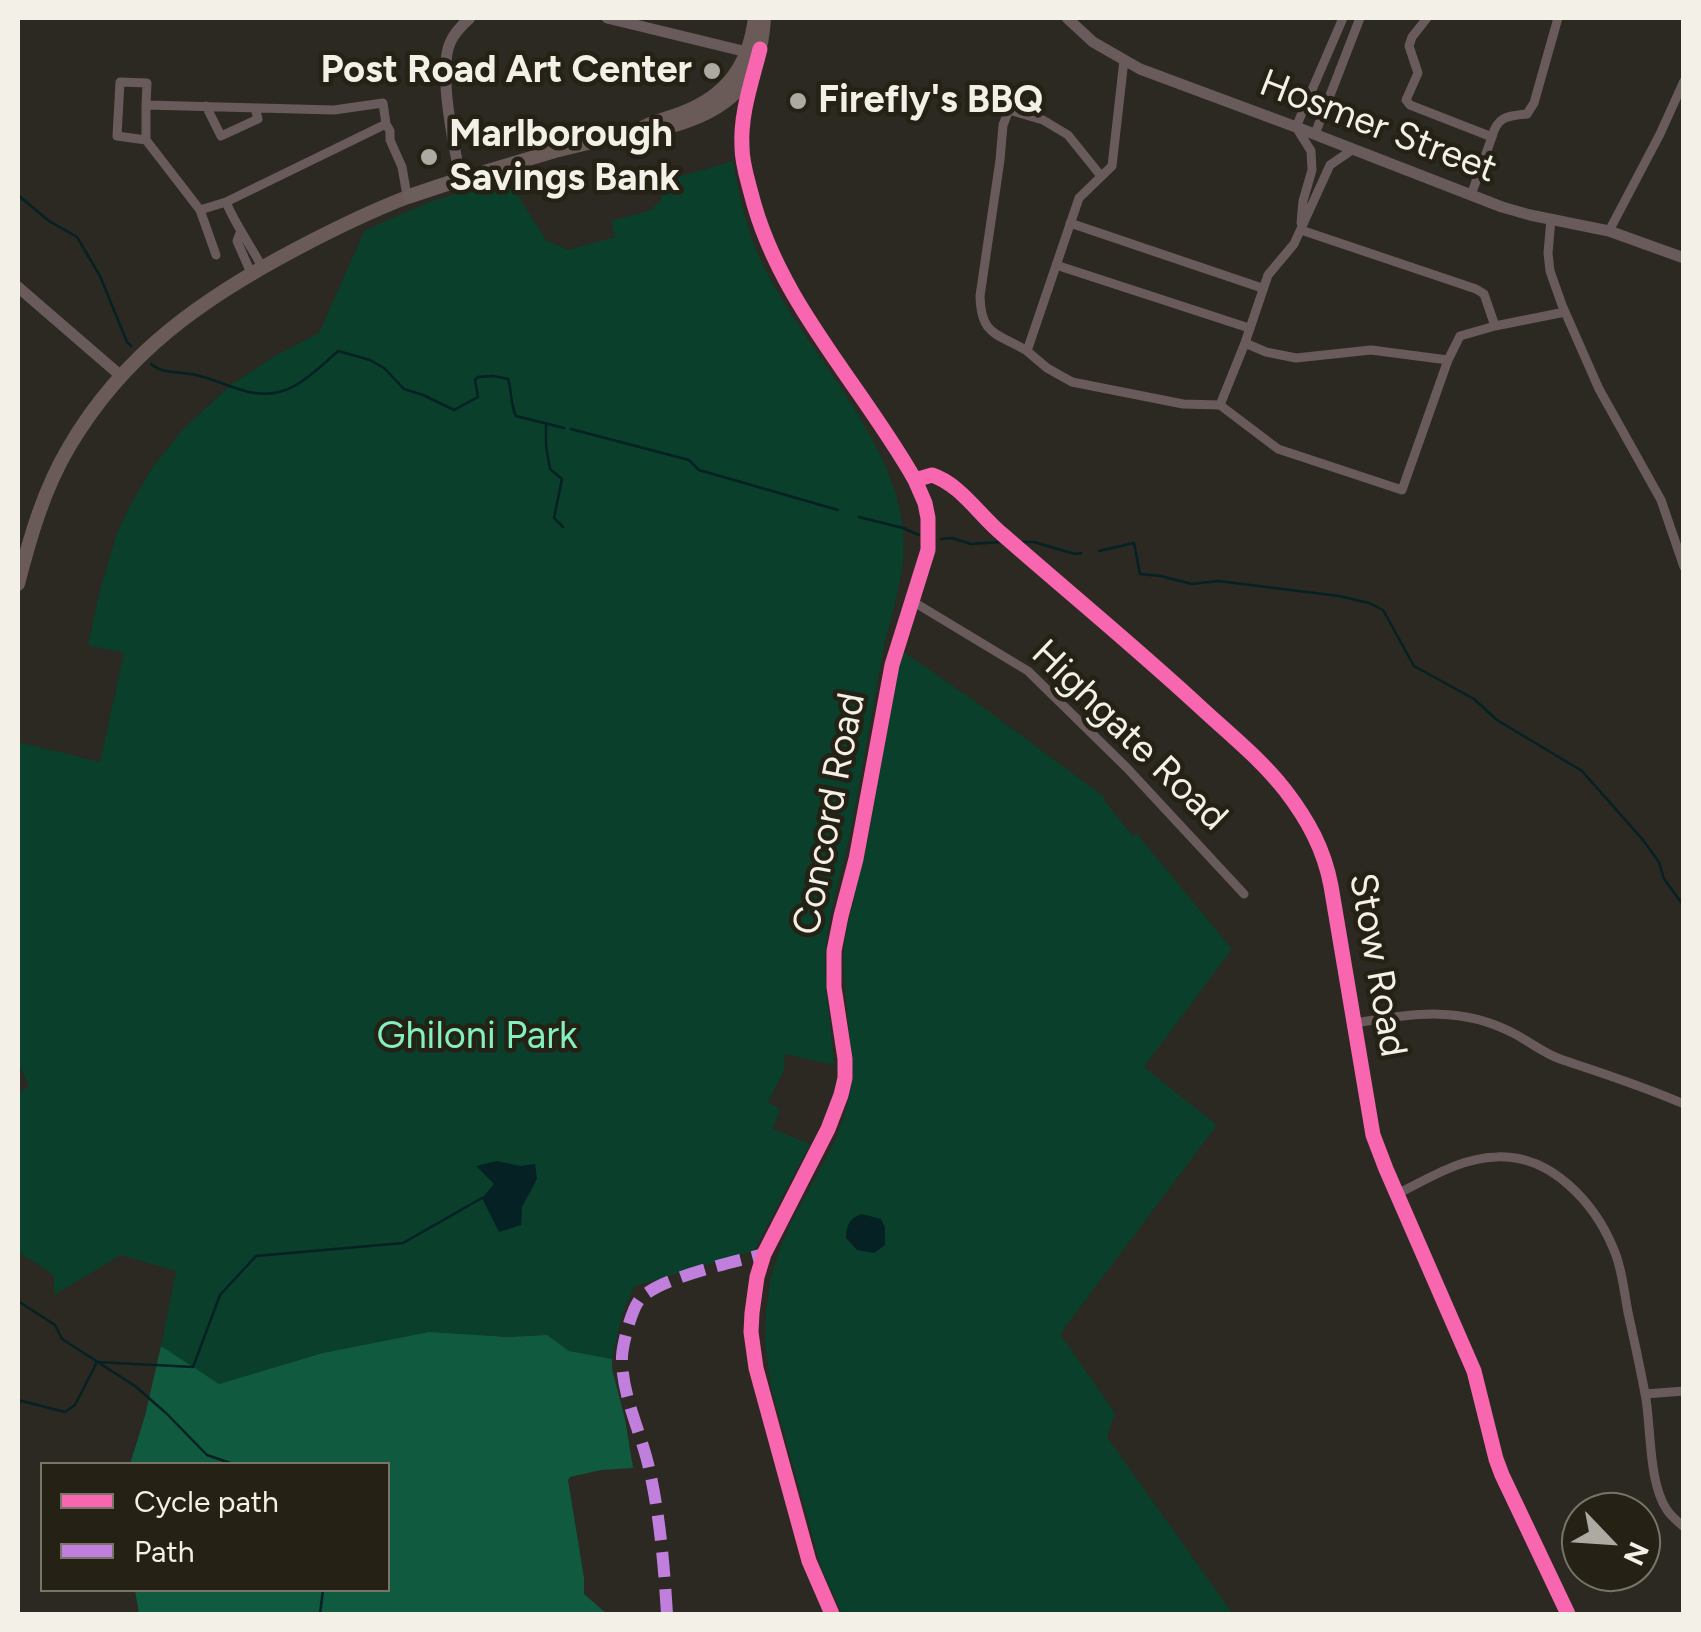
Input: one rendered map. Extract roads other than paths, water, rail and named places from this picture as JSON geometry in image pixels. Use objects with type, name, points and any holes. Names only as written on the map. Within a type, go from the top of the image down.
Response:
[{"type":"highway","points":[[410,196],[460,179]]},
{"type":"main road","points":[[753,51],[755,18]]},
{"type":"main road","points":[[460,179],[638,130],[726,94],[753,51],[764,18]]},
{"type":"main road","points":[[18,584],[33,531],[60,464],[121,376],[148,348],[204,302],[256,270],[410,196]]},
{"type":"street","points":[[460,179],[446,63],[448,45],[470,18]]},
{"type":"street","points":[[607,18],[753,51]]},
{"type":"street","name":"Hosmer Street","points":[[1066,18],[1093,42],[1124,60],[1190,89],[1296,126],[1471,196],[1551,220],[1609,231],[1684,258]]},
{"type":"street","points":[[1301,230],[1312,151],[1296,126],[1342,18]]},
{"type":"street","points":[[1314,134],[1360,18]]},
{"type":"street","points":[[1428,18],[1409,46],[1418,72],[1406,100],[1492,136]]},
{"type":"street","points":[[1471,196],[1498,120],[1527,114],[1534,103],[1558,18]]},
{"type":"street","name":"Concord Road","points":[[753,51],[742,153],[759,224],[800,305],[914,480],[925,503],[929,534],[924,563],[892,665],[856,859],[836,933],[834,988],[845,1060],[841,1096],[764,1254],[752,1313],[756,1368],[810,1561],[832,1614]]},
{"type":"street","points":[[1027,351],[1079,198],[1112,166],[1124,60]]},
{"type":"street","points":[[1609,231],[1684,81]]},
{"type":"street","points":[[146,140],[117,136],[120,82],[147,83],[146,140],[200,210],[216,254]]},
{"type":"street","points":[[726,94],[742,104],[745,111]]},
{"type":"street","points":[[726,94],[728,106],[742,127]]},
{"type":"street","points":[[146,106],[334,110],[383,103],[390,140],[410,196]]},
{"type":"street","points":[[206,106],[221,136],[258,119],[255,108]]},
{"type":"street","points":[[1101,176],[1068,135],[1044,120],[1010,110],[1004,125],[980,296],[980,318],[994,335],[1027,351],[1072,382],[1183,404],[1220,406],[1278,448],[1402,490],[1460,336],[1565,312]]},
{"type":"street","points":[[200,210],[226,202],[386,124]]},
{"type":"street","points":[[1220,406],[1268,276],[1294,244],[1330,166],[1352,150]]},
{"type":"street","points":[[226,202],[240,233],[246,237],[256,270]]},
{"type":"street","points":[[1551,220],[1548,253],[1565,312],[1607,405],[1661,500],[1684,567]]},
{"type":"street","points":[[1070,223],[1262,288]]},
{"type":"street","points":[[1301,230],[1476,289],[1484,294],[1495,326]]},
{"type":"street","points":[[1056,265],[1249,328]]},
{"type":"street","points":[[18,288],[121,376]]},
{"type":"street","points":[[1245,343],[1296,358],[1371,350],[1448,360]]},
{"type":"street","name":"Stow Road","points":[[914,480],[932,475],[950,485],[1234,736],[1284,789],[1314,834],[1328,868],[1368,1117],[1379,1152],[1474,1371],[1502,1475],[1568,1614]]},
{"type":"street","name":"Highgate Road","points":[[912,600],[1028,672],[1126,768],[1244,894]]},
{"type":"street","points":[[1355,1023],[1433,1013],[1459,1014],[1514,1033],[1556,1058],[1684,1104]]},
{"type":"street","points":[[1397,1194],[1461,1163],[1497,1156],[1542,1166],[1582,1198],[1615,1251],[1645,1394],[1656,1484],[1666,1510],[1684,1527]]},
{"type":"street","points":[[1645,1394],[1684,1390]]},
{"type":"water","points":[[497,1161],[520,1166],[535,1164],[537,1179],[522,1207],[521,1225],[499,1232],[482,1198],[494,1184],[476,1166]]},
{"type":"water","points":[[862,1214],[881,1219],[885,1227],[885,1245],[874,1253],[857,1250],[846,1238],[854,1217]]},
{"type":"waterway","points":[[18,195],[49,221],[77,237],[100,276],[131,346]]},
{"type":"waterway","points":[[151,364],[263,394],[298,384],[338,351],[370,360],[404,389],[454,410],[478,397],[478,377],[508,379],[516,416],[564,428]]},
{"type":"waterway","points":[[546,424],[550,469],[562,479],[554,518],[563,527]]},
{"type":"waterway","points":[[571,429],[689,460],[699,470],[838,510]]},
{"type":"waterway","points":[[859,517],[919,535]]},
{"type":"waterway","points":[[941,539],[971,544],[1001,542]]},
{"type":"waterway","points":[[1021,542],[1081,553]]},
{"type":"waterway","points":[[1099,551],[1134,543],[1140,574],[1192,584],[1218,581],[1339,596],[1383,610],[1414,666],[1474,699],[1497,720],[1582,771],[1643,840],[1684,906]]},
{"type":"waterway","points":[[18,1400],[65,1412],[75,1405],[97,1362],[193,1367],[220,1295],[256,1256],[403,1243],[482,1198]]},
{"type":"waterway","points":[[18,1301],[55,1325],[62,1339],[135,1386],[207,1455],[227,1462]]},
{"type":"waterway","points":[[320,1614],[323,1592]]},
{"type":"place","name":"Post Road Art Center","points":[[712,71]]},
{"type":"place","name":"Firefly's BBQ","points":[[798,101]]},
{"type":"place","name":"Marlborough Savings Bank","points":[[429,157]]},
{"type":"park label","name":"Ghiloni Park","points":[[477,1037]]}]
